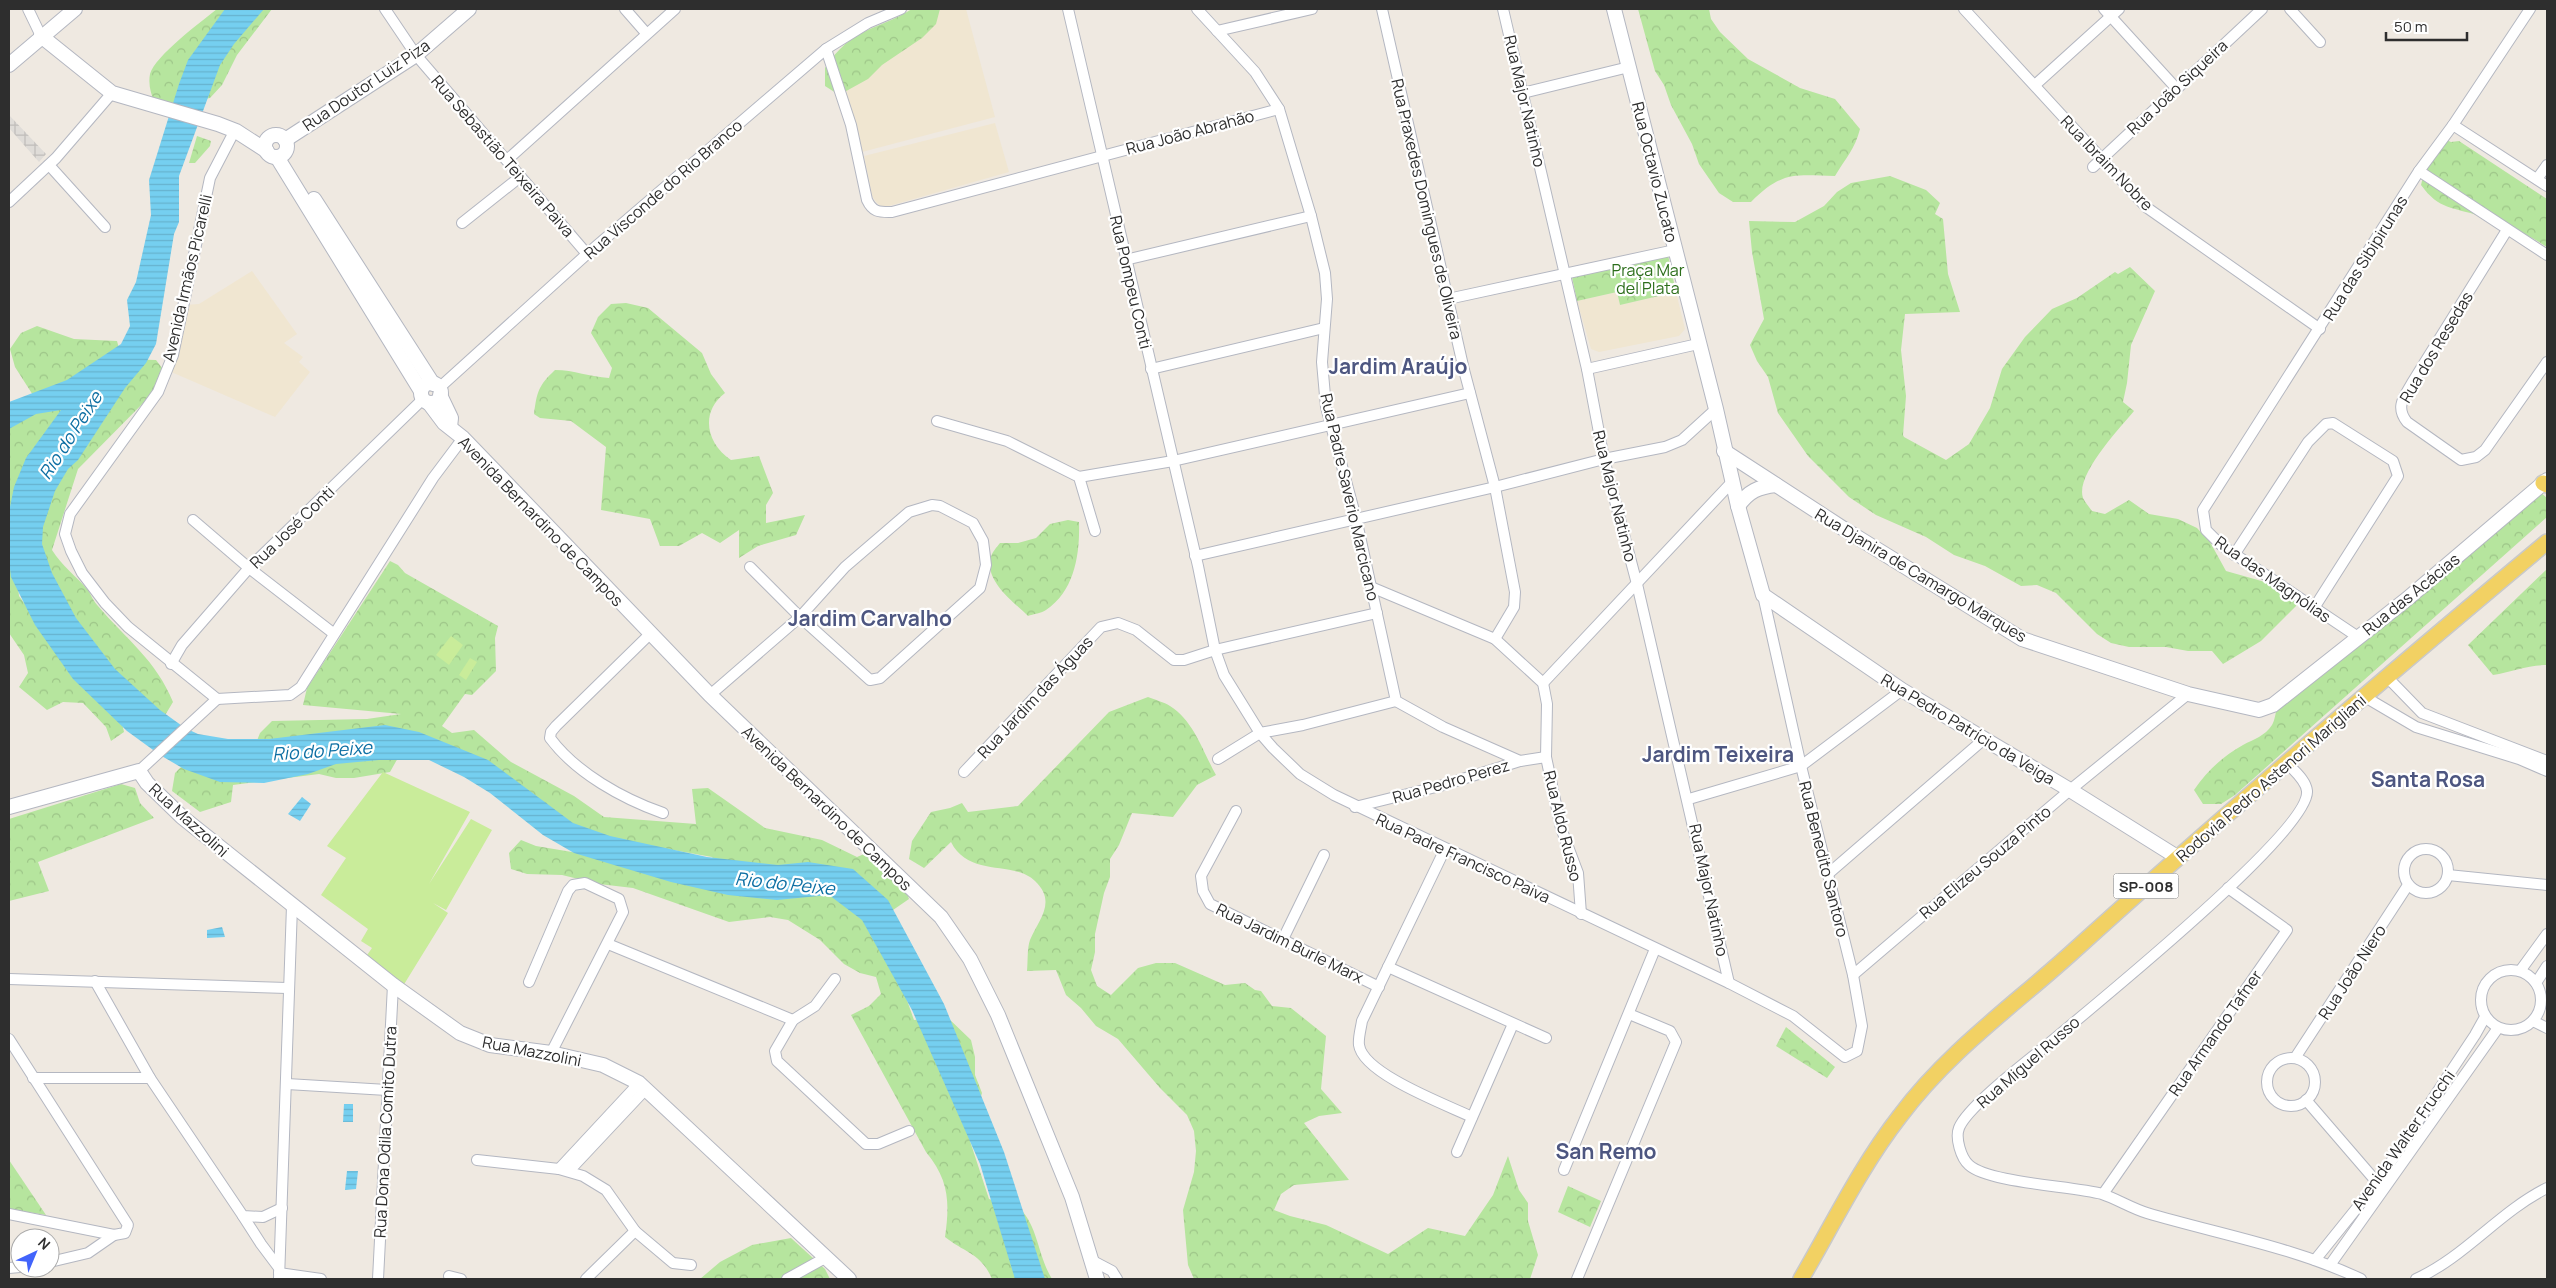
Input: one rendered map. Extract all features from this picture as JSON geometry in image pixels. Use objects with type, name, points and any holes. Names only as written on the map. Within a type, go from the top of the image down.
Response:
[{"type":"main road","name":"Rodovia Pedro Astenori Marigliani","points":[[1801,1279],[1870,1159],[1900,1114],[1935,1076],[1992,1020],[2070,955],[2177,858],[2547,542]]},
{"type":"street","points":[[28,9],[41,36],[112,93],[218,124],[278,147]]},
{"type":"street","points":[[9,65],[75,9]]},
{"type":"street","name":"Rua Sebastião Teixeira Paiva","points":[[385,9],[416,55],[587,254]]},
{"type":"street","name":"Rua Doutor Luiz Piza","points":[[278,147],[416,55],[469,9]]},
{"type":"street","points":[[625,9],[646,33]]},
{"type":"street","points":[[507,160],[646,33],[675,9]]},
{"type":"street","name":"Rua Visconde do Rio Branco","points":[[431,393],[587,254],[826,49],[868,23],[901,9]]},
{"type":"street","name":"Rua Pompeu Conti","points":[[1068,9],[1195,556]]},
{"type":"street","name":"Rua Padre Saverio Marcicano","points":[[1197,9],[1255,72],[1279,109],[1311,216],[1325,273],[1327,299],[1322,362],[1330,425],[1356,518],[1396,701]]},
{"type":"street","points":[[1217,31],[1312,9]]},
{"type":"street","name":"Rua Praxedes Domingues de Oliveira","points":[[1382,9],[1470,393],[1495,487],[1515,592],[1514,607],[1495,639]]},
{"type":"street","name":"Rua Major Natinho","points":[[1503,9],[1587,369],[1604,459],[1637,584],[1689,799],[1729,983]]},
{"type":"street","name":"Rua Octavio Zucato","points":[[1614,9],[1716,409],[1724,451]]},
{"type":"street","name":"Rua Ibraim Nobre","points":[[1964,9],[2146,207],[2320,329]]},
{"type":"street","points":[[2034,85],[2107,13],[2119,9]]},
{"type":"street","name":"Rua João Siqueira","points":[[2093,167],[2262,9]]},
{"type":"street","points":[[2290,9],[2320,42]]},
{"type":"street","name":"Rua das Sibipirunas","points":[[2203,510],[2419,172],[2454,125],[2530,9]]},
{"type":"street","points":[[2107,13],[2176,88]]},
{"type":"street","name":"Rua João Abrahão","points":[[826,49],[851,125],[867,200],[871,208],[878,212],[892,212],[1279,109]]},
{"type":"street","points":[[1523,93],[1628,67]]},
{"type":"street","points":[[9,202],[49,165],[112,93]]},
{"type":"street","points":[[2454,125],[2547,186]]},
{"type":"street","name":"Avenida Irmãos Picarelli","points":[[217,699],[128,627],[105,603],[82,573],[65,534],[70,514],[158,392],[172,355],[210,178],[235,131]]},
{"type":"street","name":"Avenida Bernardino de Campos","points":[[278,147],[431,393],[444,423],[463,438],[710,695],[942,917],[970,959],[998,1015],[1072,1197],[1097,1279]]},
{"type":"street","points":[[49,165],[106,227]]},
{"type":"street","points":[[2537,179],[2547,165]]},
{"type":"street","points":[[2419,172],[2547,256]]},
{"type":"street","points":[[462,223],[520,177]]},
{"type":"street","points":[[1125,260],[1311,216]]},
{"type":"street","name":"Rua dos Resedas","points":[[2507,230],[2408,389],[2400,403],[2400,414],[2407,422],[2461,460],[2476,457],[2485,450],[2547,362]]},
{"type":"street","points":[[1448,299],[1676,250]]},
{"type":"street","points":[[1151,369],[1324,328]]},
{"type":"street","points":[[1587,369],[1698,344]]},
{"type":"street","name":"Rua José Conti","points":[[172,664],[182,645],[249,568],[431,393]]},
{"type":"street","points":[[937,421],[1007,441],[1079,477],[1173,461],[1470,393]]},
{"type":"street","points":[[1195,556],[1495,487],[1604,459],[1666,447],[1682,440],[1716,409]]},
{"type":"street","points":[[2234,555],[2308,442],[2326,424],[2334,422],[2393,461],[2398,476],[2314,608]]},
{"type":"street","points":[[9,807],[144,767],[217,699],[290,695],[296,691],[433,478],[463,438]]},
{"type":"street","name":"Rua Benedito Santoro","points":[[1724,451],[1763,595],[1801,766],[1853,975],[1862,1026],[1857,1051],[1845,1057]]},
{"type":"street","name":"Rua Djanira de Camargo Marques","points":[[1724,451],[2022,639],[2188,694],[2259,710],[2273,705]]},
{"type":"street","points":[[1079,477],[1095,531]]},
{"type":"street","points":[[1371,587],[1495,639],[1543,683],[1732,482]]},
{"type":"street","name":"Rua das Acácias","points":[[2273,705],[2407,599],[2546,483]]},
{"type":"street","points":[[1738,506],[1752,490],[1776,485]]},
{"type":"street","points":[[710,695],[800,617],[845,567],[909,512],[932,505],[940,506],[973,524],[983,540],[986,565],[980,588],[880,678],[870,680],[800,617],[750,567]]},
{"type":"street","name":"Rua das Magnólias","points":[[2203,510],[2206,530],[2221,546],[2358,638]]},
{"type":"street","points":[[193,520],[249,568],[334,633]]},
{"type":"street","name":"Rua Padre Francisco Paiva","points":[[1195,556],[1215,650],[1224,675],[1260,733],[1300,774],[1355,807],[1729,983],[1793,1016],[1845,1057]]},
{"type":"street","name":"Rua Pedro Patrício da Veiga","points":[[1763,595],[1902,690],[1983,740],[2070,790],[2177,858]]},
{"type":"street","points":[[1215,650],[1376,614]]},
{"type":"street","name":"Rua Jardim das Águas","points":[[964,772],[1101,627],[1118,623],[1136,630],[1174,660],[1184,660],[1215,650]]},
{"type":"street","points":[[650,634],[556,726],[551,732],[550,738],[560,751],[606,786],[631,802],[663,813]]},
{"type":"street","points":[[2387,678],[2422,713],[2547,761]]},
{"type":"street","name":"Rua Aldo Russo","points":[[1543,683],[1547,704],[1546,758],[1561,828],[1578,873],[1581,914]]},
{"type":"street","points":[[1689,799],[1801,766],[1902,690]]},
{"type":"street","name":"Rua Elizeu Souza Pinto","points":[[1853,975],[2070,790],[2188,694]]},
{"type":"street","points":[[2365,697],[2416,727],[2519,759],[2547,771]]},
{"type":"street","points":[[1218,759],[1260,733],[1303,725],[1396,701],[1443,727],[1520,761]]},
{"type":"street","points":[[2416,727],[2422,713]]},
{"type":"street","points":[[1828,874],[1983,740]]},
{"type":"street","name":"Rua Pedro Perez","points":[[1355,807],[1440,786],[1520,761],[1546,758]]},
{"type":"street","name":"Rua Miguel Russo","points":[[2287,763],[2303,781],[2307,790],[2306,799],[2283,833],[2228,888],[2002,1082],[1968,1115],[1958,1129],[1958,1145],[1968,1164],[1990,1175],[2103,1194],[2144,1212],[2315,1260],[2361,1279]]},
{"type":"street","name":"Rua Mazzolini","points":[[144,767],[147,784],[182,817],[393,985],[460,1033],[490,1045],[551,1053],[603,1065],[642,1086],[849,1279]]},
{"type":"street","name":"Rua Jardim Burle Marx","points":[[1236,811],[1201,876],[1203,891],[1210,904],[1378,987],[1392,968],[1445,849]]},
{"type":"street","points":[[2420,849],[2428,849],[2441,855],[2446,861],[2448,875],[2443,886],[2432,893],[2426,894],[2413,890],[2408,885],[2403,871],[2404,864],[2414,852],[2420,849]]},
{"type":"street","points":[[1284,939],[1324,855]]},
{"type":"street","points":[[2448,875],[2547,885]]},
{"type":"street","points":[[530,982],[568,892],[573,885],[585,883],[619,899],[623,912],[551,1053]]},
{"type":"street","name":"Rua João Niero","points":[[2295,1058],[2408,885]]},
{"type":"street","name":"Rua Armando Tafner","points":[[2103,1194],[2287,930],[2228,888]]},
{"type":"street","points":[[279,1273],[287,1084],[287,988],[292,906]]},
{"type":"street","points":[[2520,971],[2547,934]]},
{"type":"street","points":[[608,944],[794,1020]]},
{"type":"street","points":[[1564,1170],[1655,949]]},
{"type":"street","points":[[2536,983],[2547,966]]},
{"type":"street","points":[[1392,968],[1546,1038]]},
{"type":"street","points":[[2501,971],[2520,971],[2536,983],[2544,998],[2533,1021],[2517,1030],[2498,1028],[2485,1016],[2480,1000],[2481,992],[2489,979],[2501,971]]},
{"type":"street","points":[[9,979],[287,988]]},
{"type":"street","points":[[835,979],[815,1006],[794,1020],[775,1051],[780,1066],[866,1144],[878,1144],[908,1131]]},
{"type":"street","points":[[95,981],[150,1078],[279,1273]]},
{"type":"street","name":"Rua Dona Odila Comito Dutra","points":[[378,1279],[393,985]]},
{"type":"street","points":[[1378,987],[1362,1021],[1359,1045],[1367,1060],[1380,1072],[1472,1117]]},
{"type":"street","points":[[1576,1279],[1676,1042],[1670,1031],[1629,1014]]},
{"type":"street","name":"Avenida Walter Frucchi","points":[[2330,1265],[2475,1035],[2485,1016]]},
{"type":"street","points":[[2533,1021],[2547,1028]]},
{"type":"street","points":[[1457,1152],[1513,1024]]},
{"type":"street","name":"Avenida Walter Frucchi","points":[[2315,1260],[2381,1186],[2498,1028]]},
{"type":"street","points":[[9,1042],[128,1225],[125,1233],[114,1235],[9,1214]]},
{"type":"street","points":[[2295,1058],[2306,1064],[2313,1073],[2314,1088],[2306,1100],[2290,1106],[2275,1100],[2267,1086],[2267,1078],[2275,1064],[2282,1059],[2295,1058]]},
{"type":"street","points":[[33,1078],[150,1078]]},
{"type":"street","points":[[287,1084],[387,1090]]},
{"type":"street","points":[[559,1169],[642,1086]]},
{"type":"street","points":[[570,1171],[642,1086]]},
{"type":"street","points":[[2306,1100],[2381,1186]]},
{"type":"street","points":[[477,1160],[559,1169],[583,1176],[606,1190],[634,1231],[673,1263],[691,1265]]},
{"type":"street","points":[[2416,1279],[2448,1262],[2506,1214],[2547,1188]]},
{"type":"street","points":[[243,1216],[263,1217],[282,1208]]},
{"type":"street","points":[[586,1279],[634,1231]]},
{"type":"street","points":[[60,1260],[88,1253],[114,1235]]},
{"type":"street","points":[[787,1279],[825,1258]]},
{"type":"street","points":[[1093,1262],[1112,1271],[1117,1279]]},
{"type":"street","points":[[279,1273],[321,1279]]},
{"type":"street","points":[[449,1276],[460,1279]]},
{"type":"shaded area","points":[[939,9],[966,9],[995,117],[862,152],[837,58]]},
{"type":"shaded area","points":[[9,115],[46,154],[39,162],[9,128]]},
{"type":"shaded area","points":[[995,123],[1009,172],[882,208],[872,196],[864,156]]},
{"type":"shaded area","points":[[252,271],[297,334],[284,343],[303,357],[299,362],[310,372],[275,417],[169,371],[185,305],[199,304]]},
{"type":"shaded area","points":[[1617,292],[1620,305],[1676,292],[1685,329],[1679,336],[1599,352],[1591,349],[1577,301]]},
{"type":"green space","points":[[217,9],[272,9],[237,55],[222,85],[210,98],[172,105],[155,104],[149,82],[150,74],[154,67],[169,49]]},
{"type":"green space","points":[[912,9],[940,9],[936,24],[922,38],[882,65],[868,79],[839,95],[825,86],[825,68],[845,44],[865,31]]},
{"type":"green space","points":[[1638,9],[1709,9],[1711,19],[1720,32],[1748,59],[1800,88],[1835,99],[1860,129],[1853,148],[1835,176],[1809,175],[1789,177],[1771,185],[1751,202],[1733,202],[1719,193],[1699,164],[1692,144],[1671,105],[1664,85],[1655,71]]},
{"type":"green space","points":[[197,136],[211,141],[210,146],[195,163],[189,163]]},
{"type":"green space","points":[[2444,139],[2451,142],[2459,141],[2547,199],[2547,247],[2506,225],[2440,203],[2428,193],[2421,185],[2430,148]]},
{"type":"green space","points":[[1890,176],[1926,190],[1940,203],[1935,214],[1943,219],[1948,274],[1960,312],[1905,314],[1901,350],[1906,396],[1904,437],[1946,460],[1969,444],[1990,408],[2002,369],[2025,337],[2052,309],[2077,298],[2115,272],[2118,274],[2130,267],[2155,291],[2131,345],[2123,402],[2134,411],[2100,452],[2092,465],[2082,488],[2083,498],[2092,511],[2105,514],[2129,500],[2149,514],[2178,519],[2197,528],[2210,542],[2226,571],[2265,582],[2297,600],[2299,603],[2261,641],[2223,664],[2212,651],[2188,651],[2166,647],[2129,647],[2111,643],[2097,634],[2056,593],[2037,585],[2021,586],[1985,566],[1954,555],[1926,537],[1876,515],[1849,497],[1808,456],[1778,413],[1768,377],[1757,361],[1750,345],[1764,319],[1752,252],[1749,221],[1795,222],[1824,206],[1837,192],[1851,183]]},
{"type":"green space","name":"Praça Mar del Plata","points":[[1668,255],[1676,292],[1620,305],[1617,292],[1577,301],[1572,277]]},
{"type":"green space","points":[[626,303],[648,308],[702,353],[711,374],[725,393],[717,401],[709,418],[709,427],[716,445],[731,460],[759,456],[773,493],[766,505],[766,523],[805,515],[796,535],[758,546],[739,558],[739,530],[720,543],[702,533],[679,546],[660,546],[650,519],[601,510],[606,447],[571,421],[540,418],[534,414],[539,390],[555,370],[609,378],[612,368],[591,333],[598,317],[611,304]]},
{"type":"green space","points":[[37,326],[74,339],[117,341],[122,359],[156,360],[166,373],[157,389],[78,469],[52,550],[158,674],[173,702],[164,717],[134,705],[14,556],[19,596],[65,660],[120,714],[124,732],[111,741],[106,727],[83,703],[63,702],[47,710],[19,687],[28,673],[24,655],[9,633],[9,420],[38,403],[15,367],[10,349],[21,333]]},
{"type":"green space","points":[[2540,492],[2547,498],[2547,517],[2235,795],[2221,804],[2203,804],[2194,790],[2199,783],[2216,764],[2229,754],[2266,732],[2273,723],[2277,706]]},
{"type":"green space","points":[[1068,520],[1079,522],[1077,558],[1069,582],[1064,593],[1056,602],[1044,611],[1028,616],[1001,590],[996,582],[990,566],[992,555],[1000,543],[1018,543],[1036,538],[1050,524]]},
{"type":"green space","points":[[390,561],[398,565],[405,573],[498,626],[495,638],[496,671],[472,695],[465,694],[442,726],[452,733],[474,730],[511,762],[574,796],[604,817],[696,824],[692,789],[708,788],[765,828],[822,840],[857,857],[864,854],[884,867],[897,879],[909,899],[893,910],[885,938],[914,1020],[946,1016],[971,1040],[975,1057],[975,1075],[982,1093],[977,1110],[967,1123],[970,1141],[989,1199],[1011,1202],[1027,1217],[1052,1279],[992,1279],[988,1270],[978,1259],[945,1237],[947,1202],[946,1192],[939,1172],[926,1152],[851,1015],[869,1006],[881,994],[876,977],[860,973],[844,964],[820,940],[788,920],[770,917],[729,922],[633,888],[599,884],[562,875],[527,874],[511,869],[509,853],[521,840],[536,846],[727,878],[712,857],[589,835],[473,760],[399,756],[390,772],[354,778],[336,778],[319,774],[233,785],[231,802],[200,812],[172,791],[175,773],[187,761],[254,748],[260,733],[272,721],[367,719],[401,714],[303,705],[307,688]]},
{"type":"green space","points":[[2547,569],[2547,665],[2527,667],[2493,675],[2468,645]]},
{"type":"green space","points":[[451,636],[463,645],[449,665],[436,655]]},
{"type":"green space","points":[[470,658],[477,662],[466,680],[459,675]]},
{"type":"green space","points":[[1148,697],[1170,706],[1192,728],[1216,775],[1197,785],[1173,817],[1132,813],[1119,845],[1110,859],[1110,877],[1104,893],[1095,934],[1095,952],[1091,970],[1097,986],[1111,995],[1138,968],[1156,963],[1175,963],[1225,985],[1245,983],[1255,990],[1261,991],[1272,1006],[1291,1008],[1326,1036],[1321,1089],[1342,1113],[1319,1116],[1304,1123],[1349,1180],[1294,1185],[1281,1194],[1274,1210],[1326,1225],[1388,1254],[1428,1228],[1465,1236],[1493,1195],[1508,1156],[1519,1190],[1528,1203],[1528,1221],[1538,1255],[1530,1279],[1194,1279],[1188,1265],[1183,1210],[1194,1172],[1196,1151],[1194,1131],[1187,1115],[1160,1088],[1118,1039],[1096,1026],[1081,1008],[1066,995],[1056,970],[1027,971],[1029,943],[1044,911],[1045,896],[1041,889],[1035,881],[1026,875],[1016,871],[980,865],[969,860],[959,853],[951,842],[924,868],[909,859],[912,841],[931,812],[962,803],[968,812],[1018,806],[1109,712]]},
{"type":"green space","points":[[383,772],[470,812],[429,884],[471,819],[492,830],[446,910],[433,903],[448,913],[403,986],[365,958],[372,948],[361,941],[368,929],[321,895],[346,858],[327,846]]},
{"type":"green space","points":[[121,784],[135,788],[140,803],[154,818],[38,862],[49,891],[9,901],[9,819]]},
{"type":"green space","points":[[1786,1027],[1835,1067],[1827,1078],[1776,1046]]},
{"type":"green space","points":[[9,1160],[46,1215],[9,1209]]},
{"type":"green space","points":[[1568,1186],[1601,1201],[1590,1227],[1558,1212]]},
{"type":"green space","points":[[791,1238],[825,1269],[830,1279],[700,1279],[720,1262],[752,1245]]},
{"type":"water","name":"Rio do Peixe","points":[[225,9],[264,9],[234,44],[220,65],[179,176],[179,222],[174,234],[156,344],[146,363],[125,388],[78,460],[68,469],[55,491],[43,527],[42,544],[52,573],[76,618],[115,669],[160,710],[185,728],[198,734],[228,739],[269,739],[385,725],[419,732],[488,760],[573,823],[610,836],[707,857],[778,865],[808,862],[853,869],[888,900],[944,1004],[1004,1152],[1045,1279],[1015,1279],[980,1164],[912,1010],[862,920],[829,895],[777,900],[728,895],[671,882],[574,853],[543,835],[490,793],[464,777],[429,760],[379,760],[336,764],[308,774],[264,783],[220,782],[184,769],[160,755],[127,731],[73,679],[35,625],[11,577],[9,512],[14,487],[26,458],[61,410],[36,414],[9,429],[9,402],[67,380],[121,344],[130,326],[127,300],[136,282],[151,215],[149,180],[188,60]]},
{"type":"water","points":[[302,797],[311,804],[300,821],[288,814]]},
{"type":"water","points":[[222,927],[225,937],[207,938],[207,930]]},
{"type":"water","points":[[344,1104],[353,1104],[353,1122],[343,1122]]},
{"type":"water","points":[[347,1171],[358,1171],[356,1189],[345,1190]]},
{"type":"district","name":"Jardim Araújo","points":[[1398,366]]},
{"type":"district","name":"Jardim Carvalho","points":[[870,618]]},
{"type":"district","name":"Jardim Teixeira","points":[[1718,754]]},
{"type":"district","name":"Santa Rosa","points":[[2428,779]]},
{"type":"district","name":"San Remo","points":[[1606,1151]]}]
